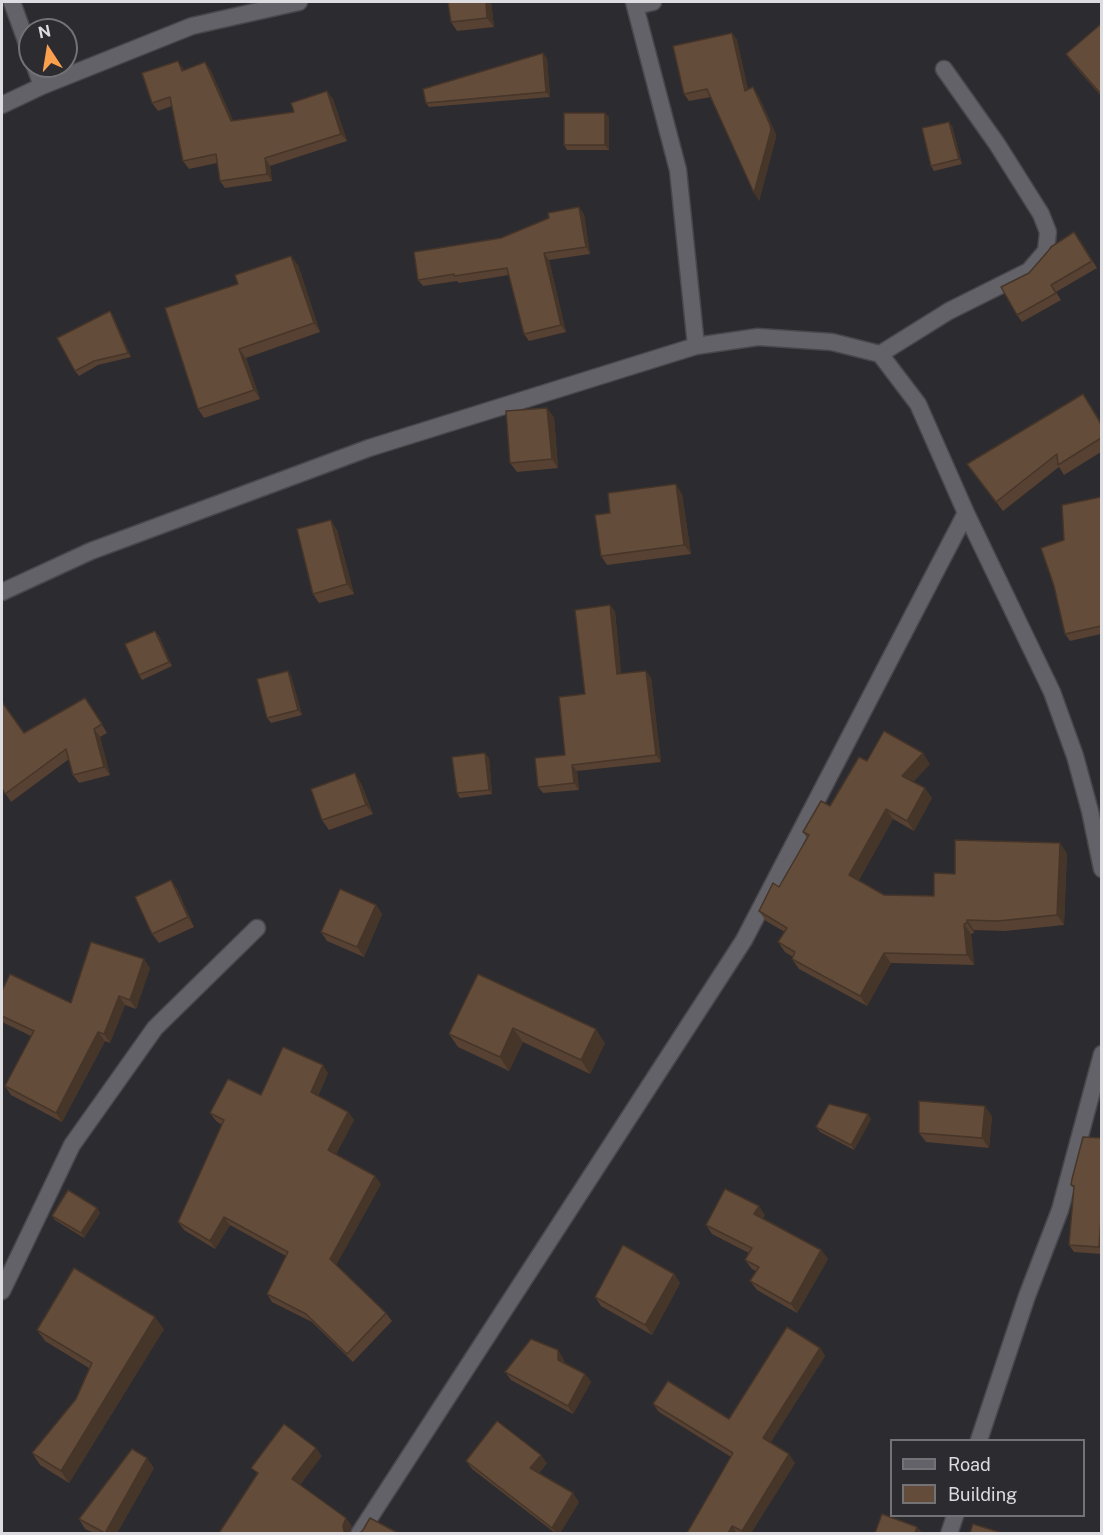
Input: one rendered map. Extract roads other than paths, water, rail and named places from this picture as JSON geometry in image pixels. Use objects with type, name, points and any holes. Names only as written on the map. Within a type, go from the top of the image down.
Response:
[{"type":"street","points":[[12,2],[18,19]]},
{"type":"street","points":[[2,105],[42,86],[192,26],[300,2]]},
{"type":"street","points":[[653,2],[635,4],[678,170],[696,346]]},
{"type":"street","points":[[880,354],[949,311],[1029,272],[1046,251],[1048,232],[1041,214],[997,144],[944,69]]},
{"type":"street","points":[[39,78],[42,86]]},
{"type":"street","points":[[2,592],[91,551],[369,448],[696,346],[758,337],[832,342],[880,354],[918,404],[966,513],[1052,692],[1075,756],[1090,811],[1101,869]]},
{"type":"street","points":[[359,1533],[744,940],[966,513]]},
{"type":"street","points":[[2,1291],[72,1145],[155,1028],[256,928]]},
{"type":"street","points":[[979,1439],[1027,1296],[1060,1210],[1101,1054]]},
{"type":"street","points":[[949,1533],[954,1517]]}]
